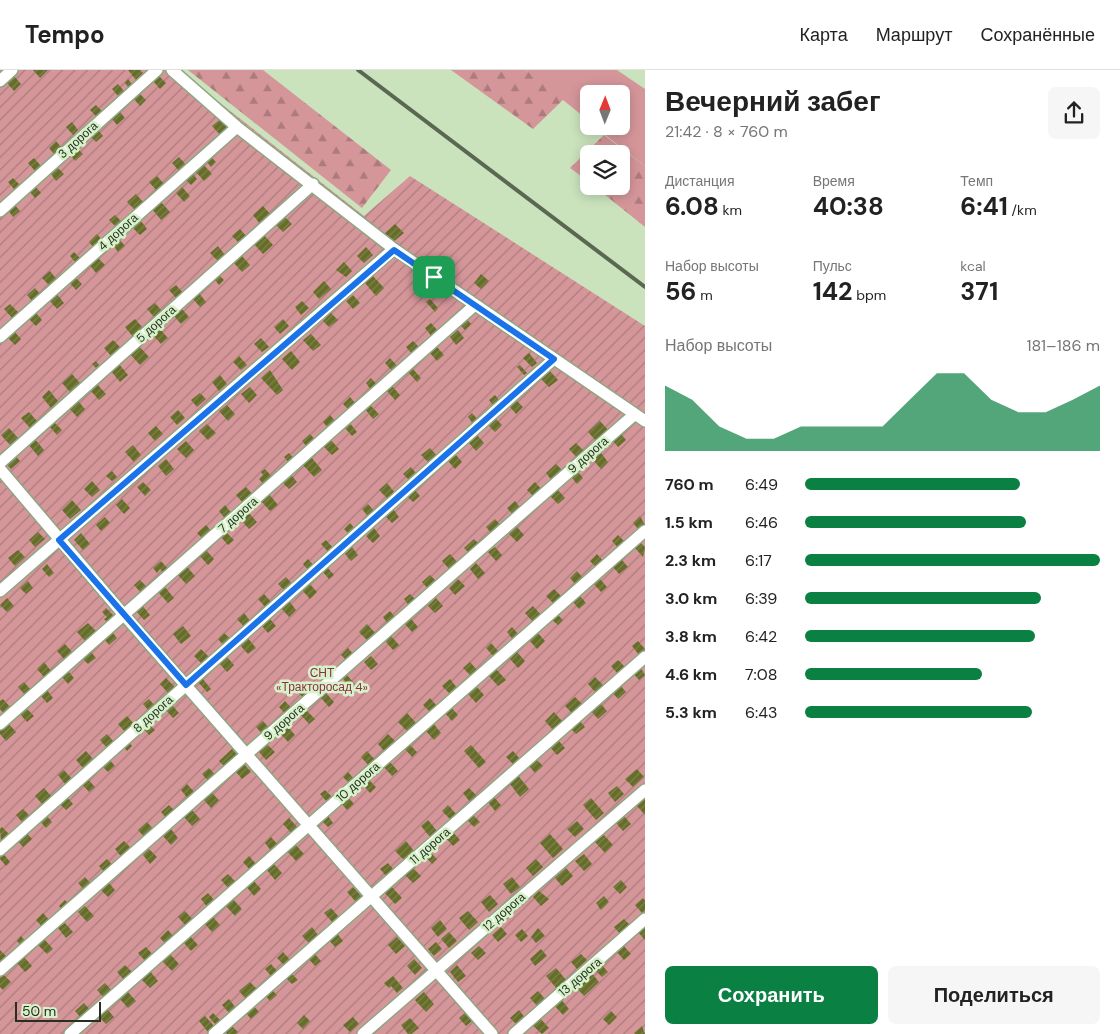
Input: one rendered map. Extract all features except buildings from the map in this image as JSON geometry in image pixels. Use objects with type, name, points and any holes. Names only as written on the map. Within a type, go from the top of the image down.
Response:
[{"type":"street","points":[[0,81],[12,70]]},
{"type":"street","name":"3 дорога","points":[[0,211],[157,70]]},
{"type":"street","points":[[172,70],[237,127],[313,184],[394,250],[640,418]]},
{"type":"street","name":"4 дорога","points":[[0,337],[237,127]]},
{"type":"street","name":"5 дорога","points":[[0,463],[313,184]]},
{"type":"street","points":[[0,591],[394,250]]},
{"type":"street","name":"7 дорога","points":[[0,724],[475,305]]},
{"type":"street","name":"8 дорога","points":[[0,850],[554,359]]},
{"type":"street","name":"9 дорога","points":[[0,970],[247,754],[640,418]]},
{"type":"street","points":[[0,469],[124,615],[310,824],[492,1034]]},
{"type":"street","name":"10 дорога","points":[[70,1034],[645,531]]},
{"type":"street","name":"11 дорога","points":[[214,1034],[645,657]]},
{"type":"street","name":"12 дорога","points":[[363,1034],[645,790]]},
{"type":"street","name":"13 дорога","points":[[514,1034],[645,919]]},
{"type":"green space","name":"СНТ «Тракторосад 4»","points":[[0,70],[178,70],[364,216],[410,176],[645,326],[645,1034],[0,1034]]},
{"type":"green space","points":[[188,70],[263,70],[391,170],[362,208]]},
{"type":"green space","points":[[451,70],[526,70],[564,99],[533,129]]},
{"type":"green space","points":[[526,70],[617,70],[645,89],[645,166],[630,154],[630,145],[618,145],[605,135],[630,135],[630,85],[580,85],[580,114]]},
{"type":"green space","points":[[604,135],[617,145],[594,145]]},
{"type":"green space","points":[[630,155],[645,166],[645,227],[605,195],[630,195]]},
{"type":"green space","points":[[580,158],[580,175],[570,168]]},
{"type":"railway","points":[[358,70],[645,287]]},
{"type":"route","points":[[394,250],[434,277],[554,359],[186,685],[59,540],[394,250]]}]
